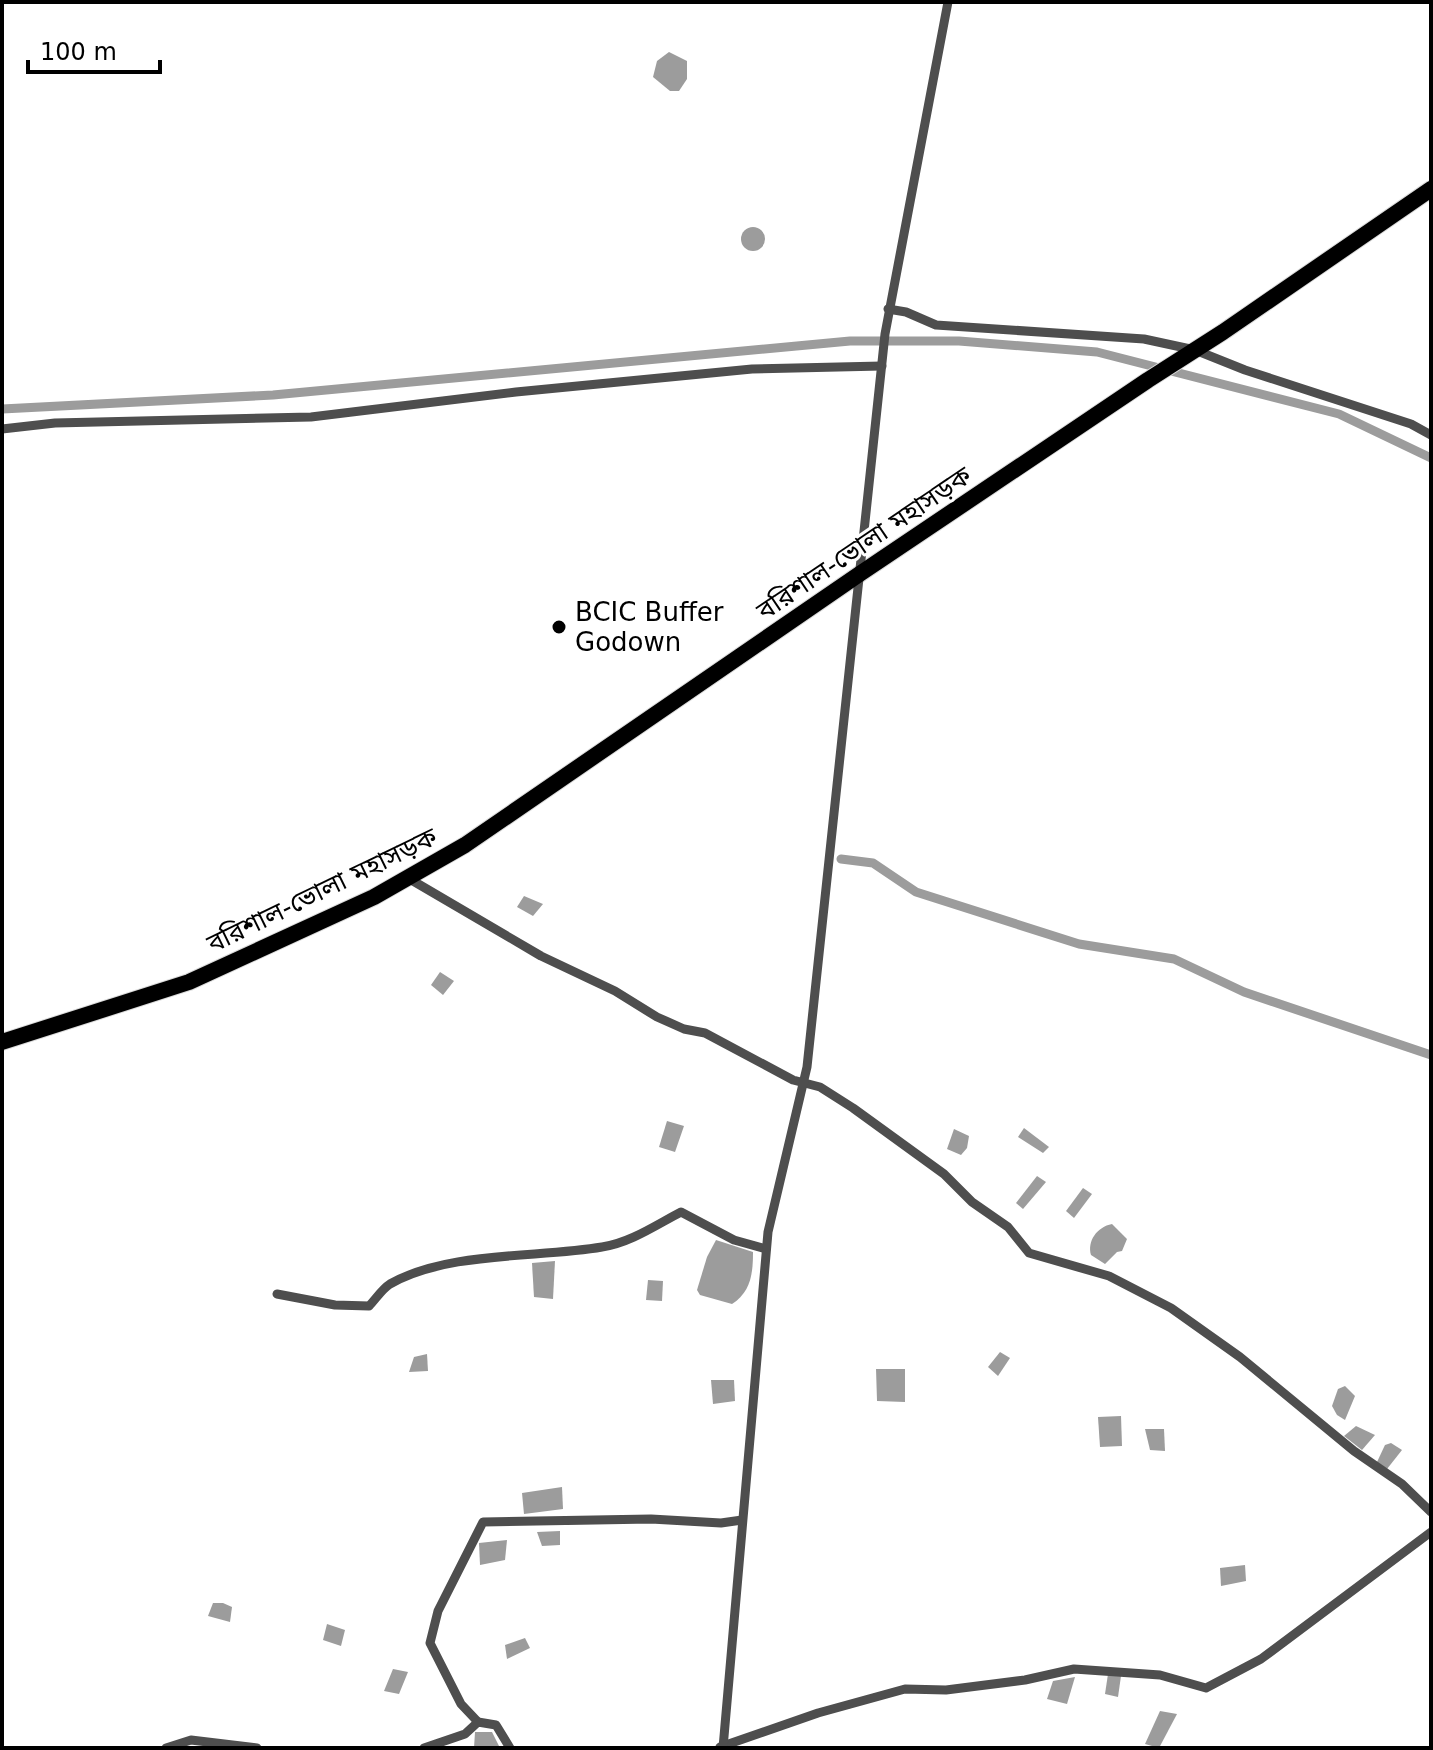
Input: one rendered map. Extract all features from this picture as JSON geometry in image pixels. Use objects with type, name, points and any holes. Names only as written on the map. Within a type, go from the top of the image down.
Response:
[{"type":"highway","name":"বরিশাল-ভোলা মহাসড়ক","points":[[2,1042],[189,982],[374,897],[465,845],[861,573],[1431,189]]},
{"type":"street","points":[[948,2],[888,309],[807,1067],[766,1249],[721,1747],[818,1713],[905,1689],[962,1688],[1025,1680],[1074,1669],[1160,1675],[1206,1688],[1261,1659],[1431,1532]]},
{"type":"street","points":[[888,309],[906,312],[936,325],[1144,339],[1192,351],[1411,424],[1431,435]]},
{"type":"street","points":[[2,429],[55,423],[311,417],[516,392],[752,369],[882,361]]},
{"type":"street","points":[[408,878],[541,956],[615,991],[657,1017],[684,1029],[705,1033],[793,1080],[820,1087],[944,1174],[972,1202],[1008,1227],[1029,1253],[1109,1276],[1171,1308],[1240,1357],[1354,1451],[1402,1484],[1431,1512]]},
{"type":"street","points":[[277,1294],[335,1305],[369,1306],[389,1285],[421,1273],[460,1262],[606,1247],[640,1234],[681,1212],[734,1240],[766,1249]]},
{"type":"street","points":[[510,1748],[496,1725],[478,1722],[461,1704],[430,1643],[438,1611],[483,1522],[651,1519],[721,1523],[742,1520]]},
{"type":"street","points":[[424,1748],[465,1734],[478,1722]]},
{"type":"street","points":[[166,1748],[191,1740],[257,1748]]},
{"type":"shaded area","points":[[669,52],[687,61],[687,79],[679,91],[670,91],[653,77],[657,61]]},
{"type":"shaded area","points":[[753,227],[761,231],[765,239],[761,247],[753,251],[745,247],[741,239],[745,231]]},
{"type":"shaded area","points":[[524,896],[543,904],[533,916],[517,907]]},
{"type":"shaded area","points":[[440,972],[454,981],[443,995],[431,985]]},
{"type":"shaded area","points":[[667,1121],[684,1126],[675,1152],[659,1147]]},
{"type":"shaded area","points":[[1024,1128],[1049,1147],[1043,1153],[1018,1137]]},
{"type":"shaded area","points":[[954,1129],[969,1136],[967,1148],[961,1155],[947,1149]]},
{"type":"shaded area","points":[[1037,1176],[1046,1182],[1023,1209],[1016,1203]]},
{"type":"shaded area","points":[[1083,1188],[1092,1194],[1074,1218],[1066,1211]]},
{"type":"shaded area","points":[[1112,1224],[1127,1239],[1122,1251],[1105,1264],[1091,1255],[1090,1245],[1098,1231]]},
{"type":"shaded area","points":[[716,1240],[753,1252],[750,1281],[743,1294],[732,1304],[700,1295],[697,1290]]},
{"type":"shaded area","points":[[555,1261],[553,1299],[534,1297],[532,1263]]},
{"type":"shaded area","points":[[648,1280],[663,1281],[662,1301],[646,1300]]},
{"type":"shaded area","points":[[1000,1352],[1010,1358],[998,1376],[988,1367]]},
{"type":"shaded area","points":[[427,1354],[428,1371],[409,1372],[414,1357]]},
{"type":"shaded area","points":[[876,1369],[905,1369],[905,1402],[877,1401]]},
{"type":"shaded area","points":[[711,1380],[734,1380],[735,1401],[713,1404]]},
{"type":"shaded area","points":[[1345,1386],[1355,1396],[1345,1420],[1337,1415],[1332,1406],[1338,1389]]},
{"type":"shaded area","points":[[1121,1416],[1122,1446],[1100,1447],[1098,1417]]},
{"type":"shaded area","points":[[1356,1426],[1375,1435],[1362,1450],[1344,1436]]},
{"type":"shaded area","points":[[1145,1429],[1164,1429],[1165,1451],[1150,1450]]},
{"type":"shaded area","points":[[1391,1443],[1402,1450],[1387,1469],[1377,1462],[1385,1445]]},
{"type":"shaded area","points":[[562,1487],[563,1509],[524,1514],[522,1493]]},
{"type":"shaded area","points":[[560,1531],[560,1545],[542,1546],[537,1532]]},
{"type":"shaded area","points":[[507,1540],[505,1560],[480,1565],[479,1543]]},
{"type":"shaded area","points":[[1245,1565],[1246,1581],[1221,1586],[1220,1568]]},
{"type":"shaded area","points":[[213,1603],[232,1607],[230,1622],[208,1616]]},
{"type":"shaded area","points":[[327,1624],[345,1630],[341,1646],[323,1640]]},
{"type":"shaded area","points":[[525,1638],[530,1648],[507,1659],[505,1645]]},
{"type":"shaded area","points":[[393,1669],[408,1672],[399,1694],[384,1691]]},
{"type":"shaded area","points":[[1108,1674],[1121,1676],[1118,1697],[1105,1694]]},
{"type":"shaded area","points":[[1075,1677],[1067,1704],[1047,1699],[1053,1681]]},
{"type":"shaded area","points":[[1160,1711],[1177,1714],[1159,1748],[1145,1744]]},
{"type":"shaded area","points":[[475,1732],[492,1732],[500,1748],[474,1748]]},
{"type":"waterway","points":[[2,409],[273,395],[850,341],[959,341],[1097,352],[1339,414],[1431,458]]},
{"type":"waterway","points":[[841,859],[873,863],[916,892],[1079,944],[1174,959],[1244,992],[1431,1055]]},
{"type":"place","name":"BCIC Buffer Godown","points":[[559,627]]}]
